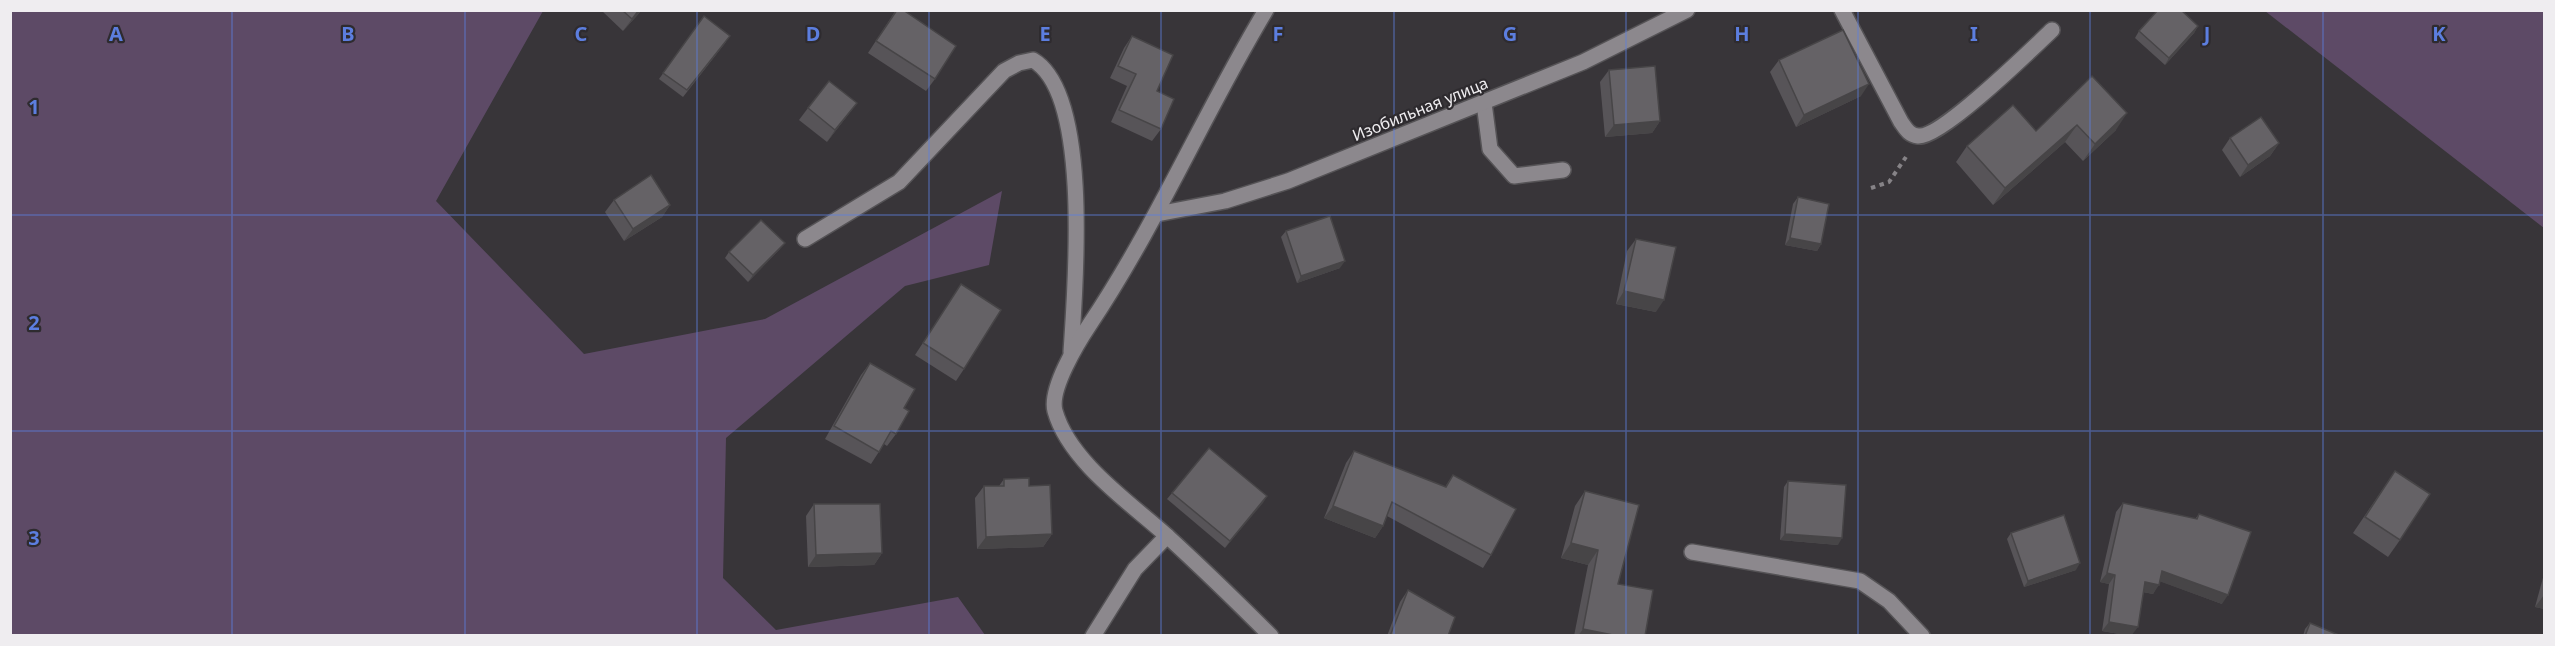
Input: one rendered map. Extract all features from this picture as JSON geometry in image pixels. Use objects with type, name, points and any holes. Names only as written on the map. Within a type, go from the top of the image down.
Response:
[{"type":"street","points":[[1266,10],[1157,214],[1104,304],[1071,352],[1059,384],[1054,409],[1068,439],[1104,482],[1167,536],[1271,636]]},
{"type":"street","name":"Изобильная улица","points":[[1157,214],[1225,201],[1288,181],[1583,62],[1687,10]]},
{"type":"street","points":[[1842,10],[1901,122],[1909,133],[1920,137],[1936,131],[1982,94],[2052,30]]},
{"type":"street","points":[[805,239],[899,182],[1004,71],[1033,60],[1041,65],[1061,101],[1073,149],[1077,238],[1071,352]]},
{"type":"street","points":[[1484,103],[1490,149],[1514,176],[1563,170]]},
{"type":"street","points":[[1093,636],[1135,570],[1167,536]]},
{"type":"street","points":[[1692,552],[1860,581],[1889,601],[1922,636]]},
{"type":"path","points":[[1871,188],[1889,182],[1920,137]]},
{"type":"shaded area","points":[[10,11],[543,11],[436,201],[584,354],[765,319],[1002,191],[989,265],[905,286],[726,438],[723,578],[776,630],[958,597],[985,635],[11,635]]},
{"type":"shaded area","points":[[2265,11],[2544,11],[2544,228]]},
{"type":"building","points":[[622,10],[639,10],[632,19]]},
{"type":"building","points":[[897,10],[903,10],[956,46],[935,79],[876,41]]},
{"type":"building","points":[[2158,10],[2181,10],[2198,26],[2169,58],[2139,31]]},
{"type":"building","points":[[704,16],[730,36],[687,90],[663,73]]},
{"type":"building","points":[[1843,30],[1869,84],[1804,115],[1779,60]]},
{"type":"building","points":[[1132,36],[1173,55],[1157,91],[1174,99],[1161,129],[1119,110],[1136,74],[1118,66]]},
{"type":"building","points":[[1655,66],[1660,121],[1614,125],[1609,70]]},
{"type":"building","points":[[2092,76],[2127,113],[2095,144],[2077,125],[2005,188],[1967,146],[2013,105],[2036,131]]},
{"type":"building","points":[[829,81],[857,103],[835,130],[808,108]]},
{"type":"building","points":[[2261,117],[2279,143],[2248,165],[2230,138]]},
{"type":"building","points":[[651,175],[670,205],[633,229],[614,200]]},
{"type":"building","points":[[1798,197],[1829,204],[1821,244],[1790,238]]},
{"type":"building","points":[[1330,216],[1345,261],[1301,276],[1286,231]]},
{"type":"building","points":[[761,220],[785,243],[753,275],[729,252]]},
{"type":"building","points":[[1636,239],[1676,247],[1664,300],[1624,291]]},
{"type":"building","points":[[961,284],[1001,310],[964,369],[923,343]]},
{"type":"building","points":[[870,363],[915,389],[904,408],[909,411],[896,434],[891,431],[879,452],[834,426]]},
{"type":"building","points":[[1209,448],[1267,496],[1230,541],[1172,493]]},
{"type":"building","points":[[1354,451],[1446,487],[1453,475],[1516,509],[1491,555],[1392,502],[1383,526],[1333,506]]},
{"type":"building","points":[[2395,471],[2430,494],[2400,540],[2365,517]]},
{"type":"building","points":[[1029,478],[1029,486],[1050,485],[1052,534],[986,537],[984,486],[1004,486],[1004,479]]},
{"type":"building","points":[[1788,481],[1846,485],[1842,538],[1785,534]]},
{"type":"building","points":[[1585,491],[1639,505],[1618,584],[1653,590],[1645,636],[1618,636],[1583,629],[1598,550],[1571,543]]},
{"type":"building","points":[[2123,503],[2197,519],[2199,514],[2251,532],[2228,595],[2162,571],[2159,585],[2145,582],[2138,627],[2109,622],[2115,575],[2107,573]]},
{"type":"building","points":[[814,504],[880,504],[882,553],[816,555]]},
{"type":"building","points":[[2064,515],[2080,563],[2028,581],[2011,533]]},
{"type":"building","points":[[1408,590],[1455,617],[1448,636],[1390,636]]},
{"type":"building","points":[[2310,623],[2341,636],[2305,636]]}]
